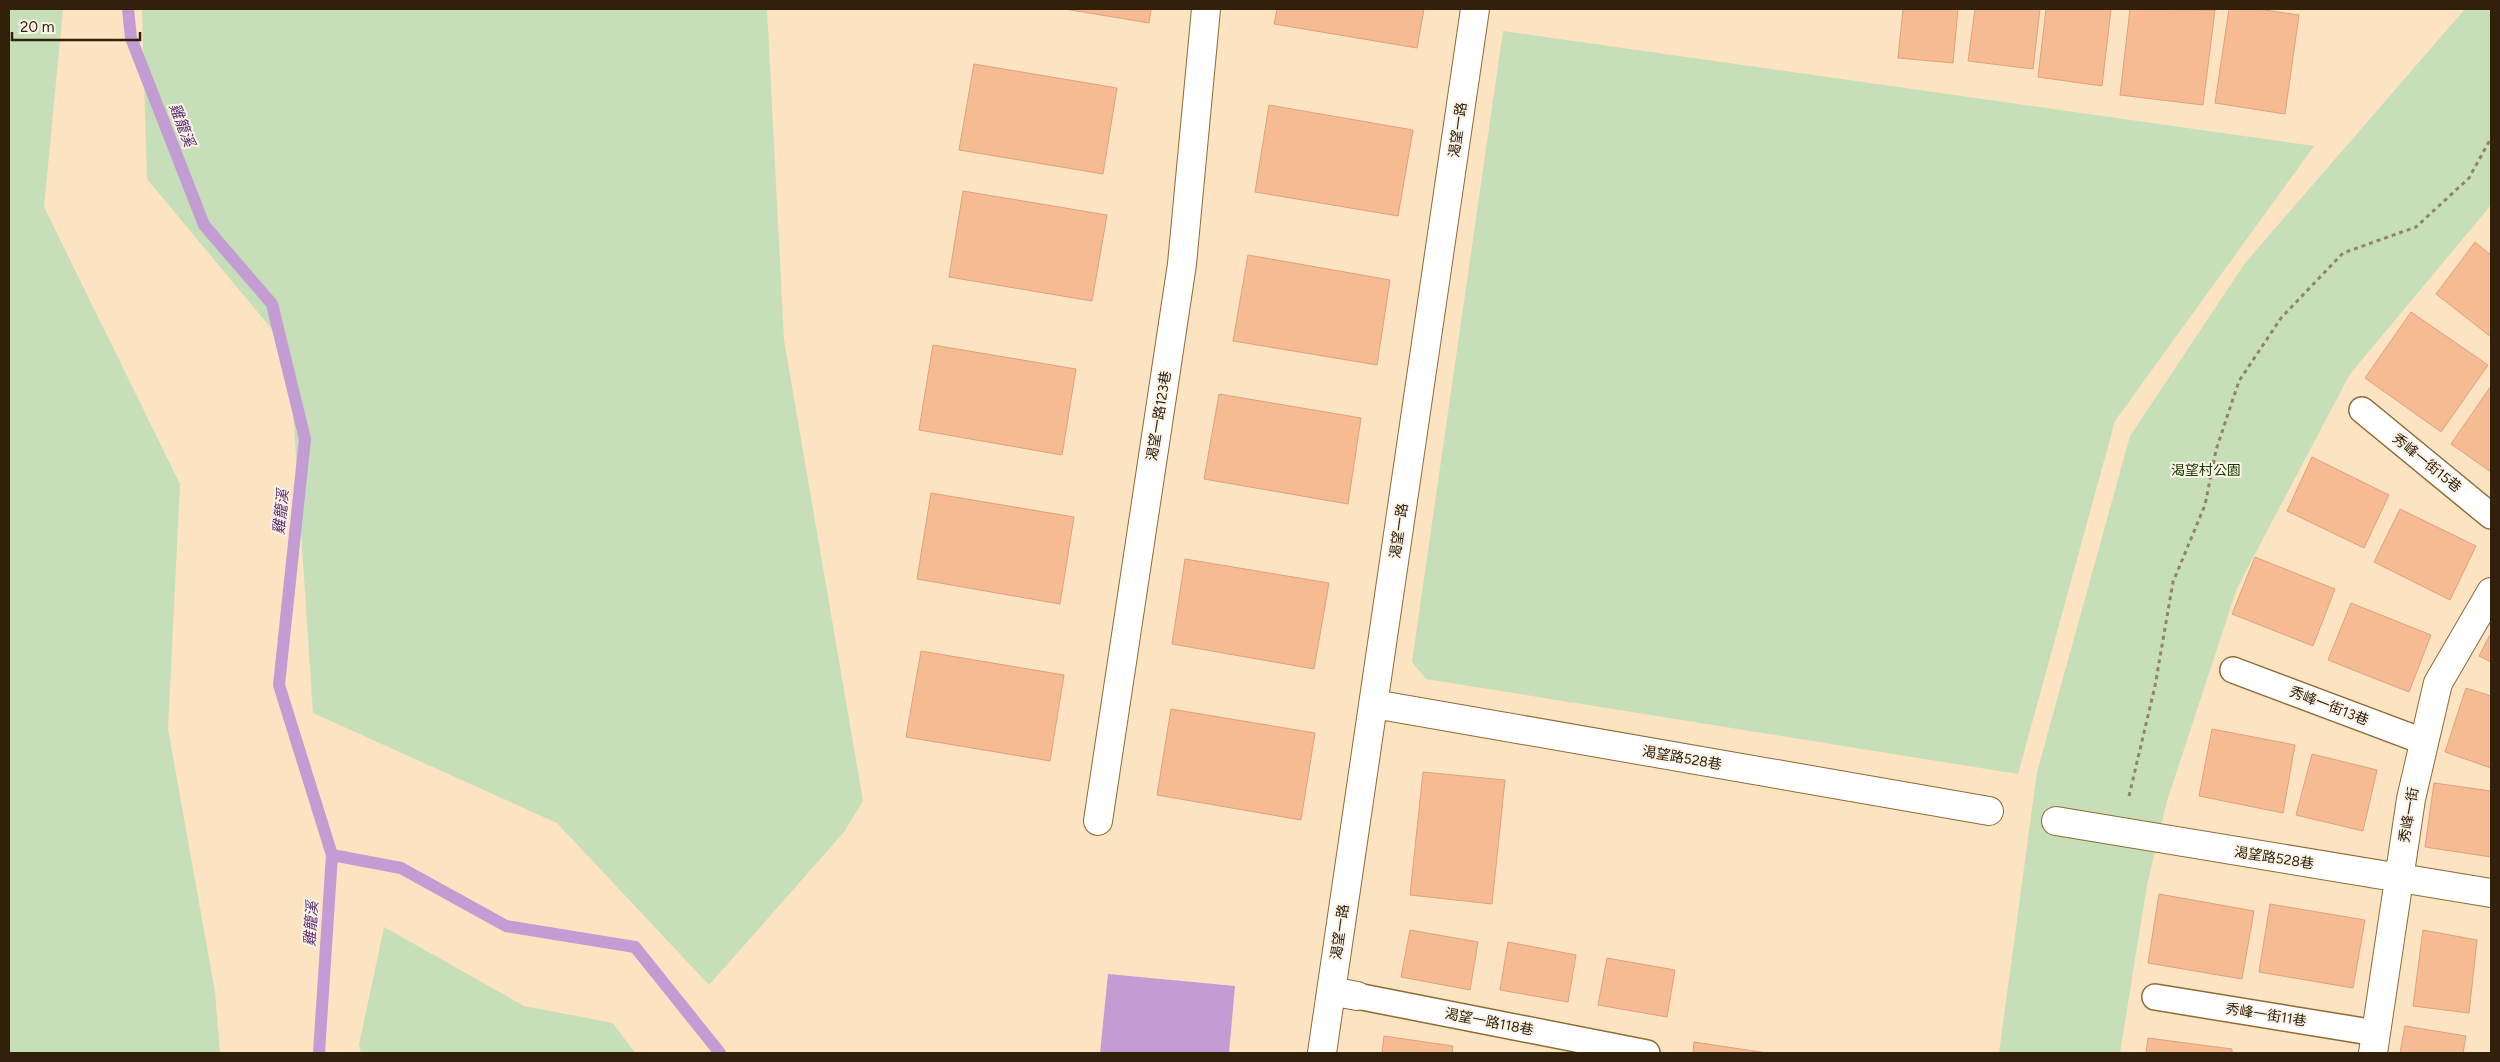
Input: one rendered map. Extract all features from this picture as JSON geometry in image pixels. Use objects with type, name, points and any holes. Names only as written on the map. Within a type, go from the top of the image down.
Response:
[{"type":"street","name":"渴望一路123巷","points":[[1098,820],[1182,264],[1206,9]]},
{"type":"street","name":"渴望一路","points":[[1322,1053],[1344,994],[1374,704],[1475,9]]},
{"type":"street","name":"秀峰一街","points":[[2375,1043],[2411,799],[2438,683],[2491,592]]},
{"type":"street","name":"渴望路528巷","points":[[1374,704],[1989,811]]},
{"type":"street","name":"渴望路528巷","points":[[2056,821],[2491,893]]},
{"type":"lane","name":"秀峰一街15巷","points":[[2362,410],[2491,516]]},
{"type":"lane","name":"秀峰一街13巷","points":[[2233,670],[2425,742]]},
{"type":"lane","name":"渴望一路118巷","points":[[1344,994],[1647,1053]]},
{"type":"lane","name":"秀峰一街11巷","points":[[2155,997],[2375,1043]]},
{"type":"path","points":[[2120,832],[2155,686],[2173,582],[2205,505],[2216,450],[2239,381],[2281,318],[2343,253],[2416,227],[2469,178],[2491,138]]},
{"type":"green space","points":[[9,9],[63,9],[44,207],[180,484],[168,729],[215,992],[220,1053],[9,1053]]},
{"type":"green space","points":[[142,9],[767,9],[784,340],[863,801],[844,832],[709,985],[557,823],[313,713],[289,350],[147,179]]},
{"type":"green space","name":"渴望村公園","points":[[2465,9],[2491,9],[2491,205],[2350,374],[2237,588],[2167,801],[2147,885],[2120,1053],[1999,1053],[2037,772],[2130,436],[2245,263]]},
{"type":"green space","points":[[1503,31],[2314,146],[2115,421],[2018,774],[1426,679],[1412,662]]},
{"type":"green space","points":[[384,927],[524,1006],[613,1023],[635,1053],[361,1053],[359,1045]]},
{"type":"shaded area","points":[[1108,974],[1235,986],[1229,1053],[1100,1053]]},
{"type":"building","points":[[1065,9],[1151,9],[1149,23]]},
{"type":"building","points":[[1277,9],[1424,9],[1417,48],[1274,24]]},
{"type":"building","points":[[1903,9],[1958,9],[1953,63],[1898,58]]},
{"type":"building","points":[[1975,9],[2040,9],[2033,69],[1968,61]]},
{"type":"building","points":[[2046,9],[2111,9],[2102,86],[2038,77]]},
{"type":"building","points":[[2130,9],[2215,10],[2203,105],[2120,95]]},
{"type":"building","points":[[2229,9],[2257,9],[2299,15],[2285,114],[2215,103]]},
{"type":"building","points":[[974,64],[1117,88],[1103,174],[959,150]]},
{"type":"building","points":[[1269,105],[1413,130],[1398,216],[1255,192]]},
{"type":"building","points":[[963,191],[1107,215],[1092,301],[949,277]]},
{"type":"building","points":[[2475,242],[2491,255],[2491,337],[2436,294]]},
{"type":"building","points":[[1248,255],[1390,280],[1377,365],[1233,341]]},
{"type":"building","points":[[2411,312],[2488,365],[2441,432],[2365,378]]},
{"type":"building","points":[[933,345],[1076,369],[1062,455],[919,430]]},
{"type":"building","points":[[2491,386],[2491,472],[2451,444]]},
{"type":"building","points":[[1219,394],[1361,418],[1348,504],[1204,479]]},
{"type":"building","points":[[2312,457],[2389,495],[2364,548],[2287,511]]},
{"type":"building","points":[[931,493],[1074,517],[1060,604],[917,579]]},
{"type":"building","points":[[2400,509],[2476,546],[2450,600],[2374,562]]},
{"type":"building","points":[[2255,557],[2335,589],[2313,646],[2232,614]]},
{"type":"building","points":[[1185,559],[1329,583],[1314,669],[1172,644]]},
{"type":"building","points":[[2351,603],[2431,635],[2409,692],[2328,660]]},
{"type":"building","points":[[2491,633],[2491,662],[2479,656]]},
{"type":"building","points":[[921,651],[1064,675],[1050,761],[906,737]]},
{"type":"building","points":[[2466,688],[2491,696],[2491,768],[2445,752]]},
{"type":"building","points":[[1171,709],[1315,733],[1301,820],[1157,795]]},
{"type":"building","points":[[2212,729],[2295,745],[2283,813],[2199,796]]},
{"type":"building","points":[[2312,754],[2377,770],[2363,831],[2296,815]]},
{"type":"building","points":[[1423,772],[1505,780],[1492,904],[1410,895]]},
{"type":"building","points":[[2434,783],[2491,791],[2491,857],[2425,847]]},
{"type":"building","points":[[2159,894],[2254,911],[2242,979],[2148,963]]},
{"type":"building","points":[[2270,904],[2365,920],[2353,988],[2259,972]]},
{"type":"building","points":[[1410,930],[1478,942],[1470,990],[1401,977]]},
{"type":"building","points":[[2423,930],[2477,940],[2469,1013],[2413,1006]]},
{"type":"building","points":[[1508,942],[1576,955],[1568,1002],[1500,990]]},
{"type":"building","points":[[1607,958],[1675,970],[1667,1017],[1598,1005]]},
{"type":"building","points":[[2405,1026],[2466,1036],[2463,1053],[2400,1053]]},
{"type":"building","points":[[1384,1036],[1453,1046],[1452,1053],[1382,1053]]},
{"type":"building","points":[[2148,1038],[2232,1049],[2232,1053],[2146,1053]]},
{"type":"building","points":[[1694,1042],[1767,1053],[1693,1053]]},
{"type":"waterway","name":"雞籠溪","points":[[128,9],[131,38],[204,225],[272,304],[305,439],[279,685],[332,855],[319,1053]]},
{"type":"waterway","points":[[332,855],[401,868],[506,926],[635,947],[720,1053]]}]
